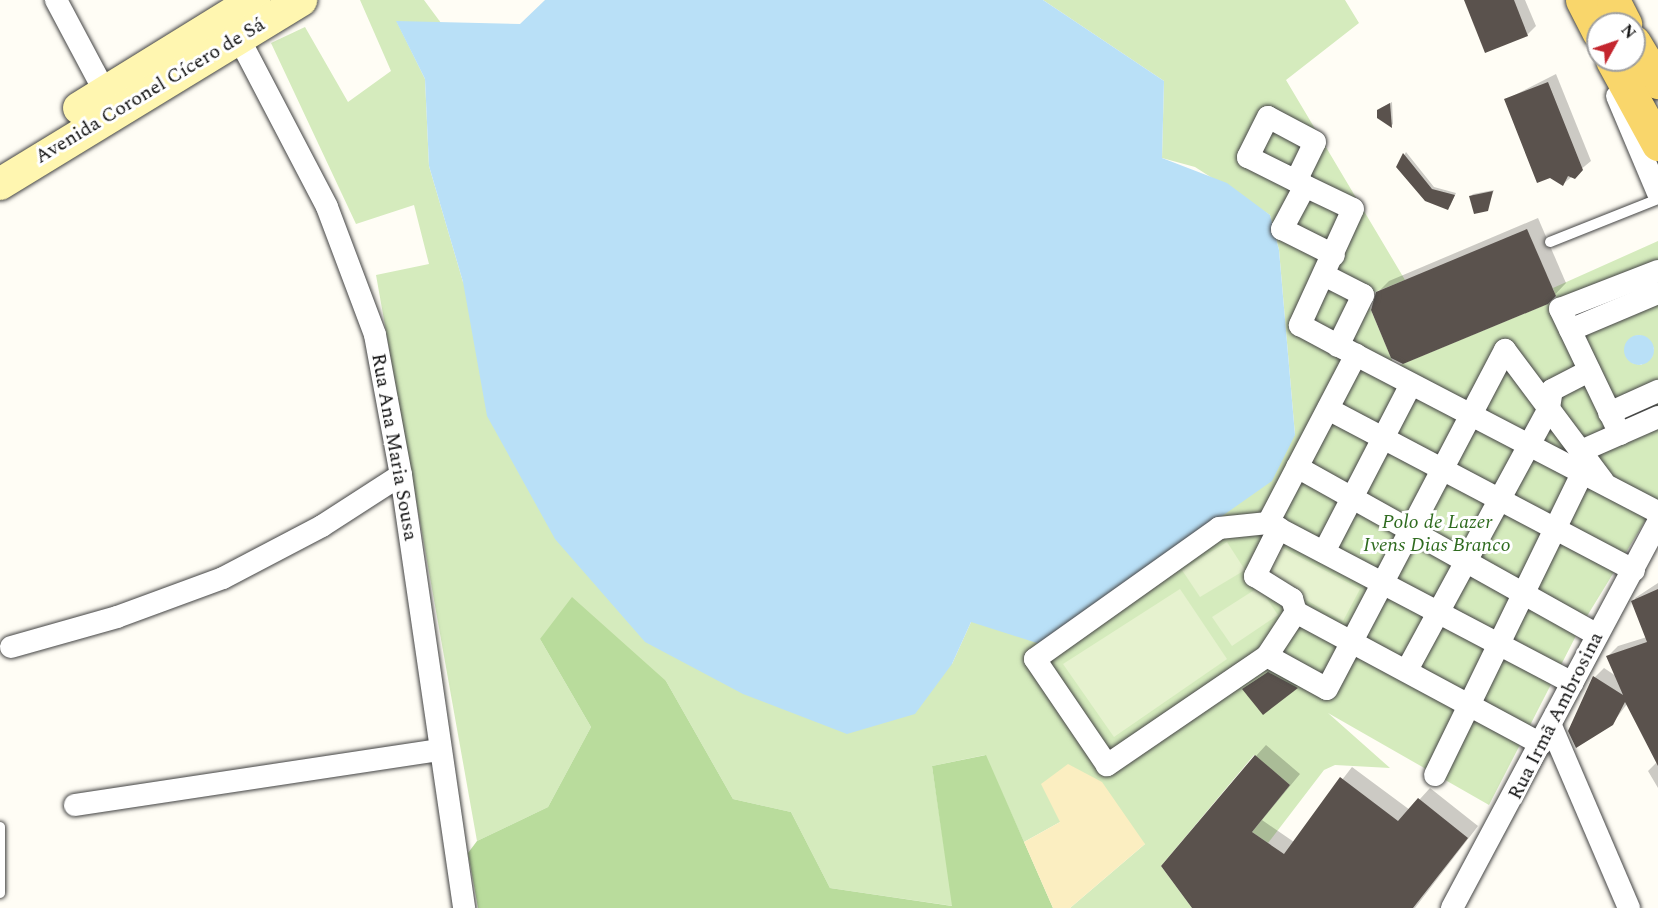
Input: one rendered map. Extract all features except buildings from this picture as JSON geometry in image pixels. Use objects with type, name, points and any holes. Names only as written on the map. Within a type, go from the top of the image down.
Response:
[{"type":"main road","name":"Avenida Coronel Cícero de Sá","points":[[0,184],[233,27],[254,0]]},
{"type":"main road","name":"Avenida Coronel Cícero de Sá","points":[[0,160],[105,92],[233,27],[301,0]]},
{"type":"main road","points":[[1646,62],[1658,82]]},
{"type":"main road","points":[[1619,72],[1658,144]]},
{"type":"street","points":[[56,0],[105,92]]},
{"type":"street","name":"Rua Ana Maria Sousa","points":[[233,27],[327,207],[362,287],[401,475],[439,750],[464,908]]},
{"type":"street","points":[[1611,72],[1658,193]]},
{"type":"street","points":[[1334,255],[1282,230],[1301,184],[1353,209],[1334,255],[1300,325],[1525,444],[1583,462]]},
{"type":"street","points":[[1620,434],[1560,309],[1658,271]]},
{"type":"street","points":[[1324,275],[1363,295],[1328,409],[1297,467],[1273,526],[1255,576],[1293,599],[1296,612],[1268,656],[1107,765],[1035,660],[1219,528],[1273,526],[1573,683]]},
{"type":"street","points":[[1570,330],[1658,294]]},
{"type":"street","points":[[1268,656],[1327,689],[1468,413],[1505,350],[1548,408],[1583,462],[1607,487],[1658,512]]},
{"type":"street","points":[[1407,670],[1467,561],[1525,444],[1548,408],[1552,390],[1589,371]]},
{"type":"street","points":[[1324,552],[1381,437],[1412,384]]},
{"type":"street","points":[[1609,413],[1658,391]]},
{"type":"street","points":[[1328,409],[1634,570]]},
{"type":"street","points":[[1436,776],[1467,702],[1496,642],[1556,530],[1583,462],[1620,434],[1658,417]]},
{"type":"street","points":[[1297,467],[1410,528],[1597,635]]},
{"type":"street","points":[[10,647],[117,617],[223,578],[312,532],[401,475]]},
{"type":"street","name":"Rua Irmã Ambrosina","points":[[1452,908],[1658,522]]},
{"type":"street","points":[[1296,612],[1467,702],[1546,735],[1629,908]]},
{"type":"street","points":[[75,805],[439,750]]},
{"type":"lane","points":[[1550,242],[1658,199]]},
{"type":"lane","points":[[0,827],[0,893]]},
{"type":"green space","name":"Polo de Lazer Ivens Dias Branco","points":[[360,0],[424,0],[441,23],[397,22],[425,79],[429,166],[463,282],[952,664],[971,622],[1295,435],[1279,250],[1270,215],[1195,167],[1162,158],[1164,81],[1043,0],[1345,0],[1359,23],[1286,80],[1405,280],[1365,296],[1395,367],[1557,300],[1553,288],[1658,241],[1658,500],[1581,626],[1489,805],[1328,713],[1390,768],[1335,765],[1324,770],[1268,843],[1252,832],[1290,785],[1254,755],[1161,866],[1192,908],[1070,908],[1145,844],[1060,822],[1024,842],[985,755],[932,766],[953,906],[830,888],[791,812],[733,799],[666,681],[540,639],[591,727],[548,807],[477,841],[376,275],[429,264],[414,205],[356,224],[271,43],[305,27],[348,102],[391,71]],"holes":[[[1640,335],[1654,348],[1652,357],[1641,365],[1632,363],[1635,336]]]},
{"type":"green space","points":[[1227,542],[1245,570],[1200,597],[1182,570]]},
{"type":"green space","points":[[1277,545],[1360,589],[1343,621],[1261,574]]},
{"type":"green space","points":[[1259,587],[1278,615],[1232,646],[1212,617]]},
{"type":"green space","points":[[1180,589],[1227,659],[1114,737],[1063,664]]},
{"type":"green space","points":[[572,597],[666,681],[733,799],[791,812],[830,888],[952,906],[932,766],[986,755],[1053,908],[478,908],[468,853],[477,841],[548,807],[591,727],[540,639]]},
{"type":"sand","points":[[1068,764],[1102,782],[1145,844],[1070,908],[1053,908],[1024,842],[1060,822],[1041,784]]},
{"type":"water","points":[[545,0],[1043,0],[1164,81],[1162,158],[1227,183],[1270,215],[1279,250],[1295,435],[1272,481],[1040,644],[971,622],[952,664],[915,714],[847,734],[743,694],[645,642],[555,539],[487,416],[463,282],[429,166],[425,79],[396,21],[520,24]]},
{"type":"water","points":[[1639,335],[1650,339],[1654,350],[1650,361],[1639,365],[1628,361],[1624,350],[1628,339]]}]
